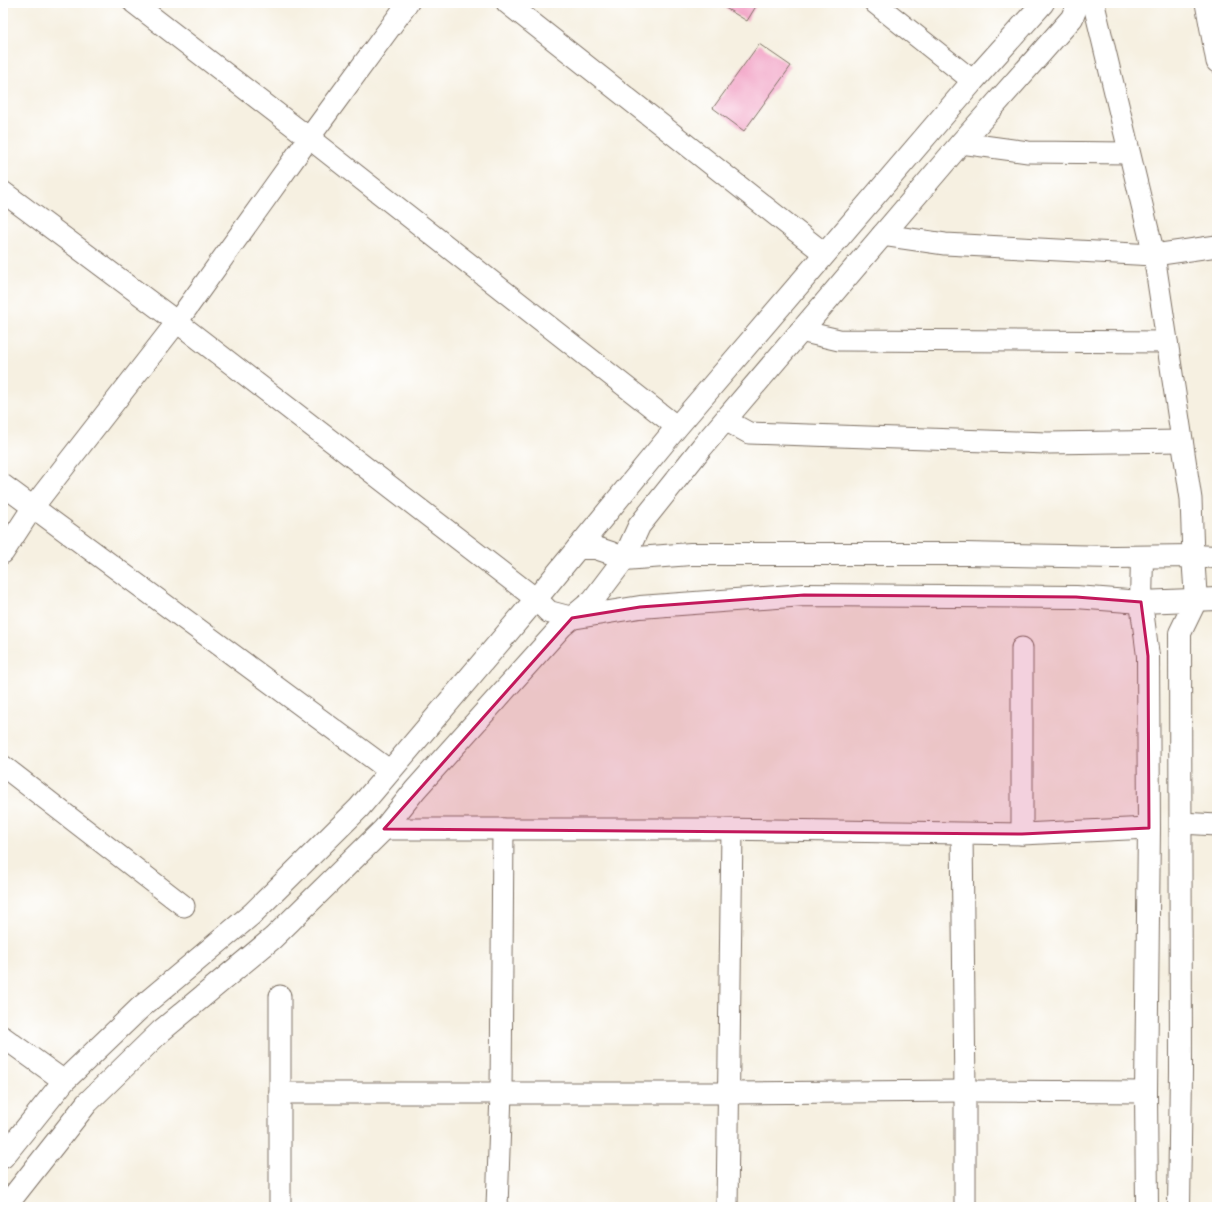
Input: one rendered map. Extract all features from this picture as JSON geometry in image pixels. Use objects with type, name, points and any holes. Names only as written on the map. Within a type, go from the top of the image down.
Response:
[{"type":"street","points":[[134,3],[678,427]]},
{"type":"street","points":[[3,553],[33,507],[177,322],[408,3]]},
{"type":"street","points":[[507,3],[825,254]]},
{"type":"street","points":[[874,3],[973,81]]},
{"type":"street","points":[[3,1157],[64,1081],[140,1008],[252,914],[359,808],[536,599],[678,427],[973,81],[1043,3]]},
{"type":"street","points":[[5,1207],[87,1103],[161,1031],[273,938],[384,829],[415,790],[562,626],[593,600],[624,559],[639,526],[725,420],[961,143],[1072,18],[1078,3]]},
{"type":"street","points":[[1095,3],[1095,9],[1154,254],[1191,499],[1196,600],[1180,634],[1181,1072],[1179,1207]]},
{"type":"street","points":[[1206,3],[1217,62]]},
{"type":"street","points":[[961,143],[1028,152],[1129,153]]},
{"type":"street","points":[[3,192],[177,322],[536,599],[549,612],[572,618],[640,606],[804,595],[1076,597],[1141,602],[1217,599]]},
{"type":"street","points":[[882,235],[945,244],[1154,254],[1217,246]]},
{"type":"street","points":[[800,331],[839,340],[1167,342]]},
{"type":"street","points":[[725,420],[749,433],[1047,443],[1182,441]]},
{"type":"street","points":[[3,485],[390,771]]},
{"type":"street","points":[[578,548],[596,548],[624,559],[691,554],[965,554],[1079,557],[1217,557]]},
{"type":"street","points":[[1142,557],[1141,602],[1148,656],[1149,828],[1146,1092],[1147,1207]]},
{"type":"street","points":[[1022,648],[1022,834]]},
{"type":"street","points":[[3,766],[184,906]]},
{"type":"street","points":[[1181,823],[1217,825]]},
{"type":"street","points":[[384,829],[732,830],[1022,834],[1149,828]]},
{"type":"street","points":[[497,1207],[501,1093],[503,829]]},
{"type":"street","points":[[727,1207],[727,1093],[732,830]]},
{"type":"street","points":[[962,834],[965,1207]]},
{"type":"street","points":[[280,996],[280,1207]]},
{"type":"street","points":[[3,1037],[64,1081]]},
{"type":"street","points":[[280,1093],[727,1093],[965,1091],[1146,1092]]},
{"type":"highlighted area","points":[[804,595],[1076,597],[1141,602],[1148,656],[1149,828],[1022,834],[384,829],[572,618],[640,607]]},
{"type":"building","points":[[717,3],[758,3],[747,21]]},
{"type":"building","points":[[759,44],[791,66],[744,131],[713,108]]}]
